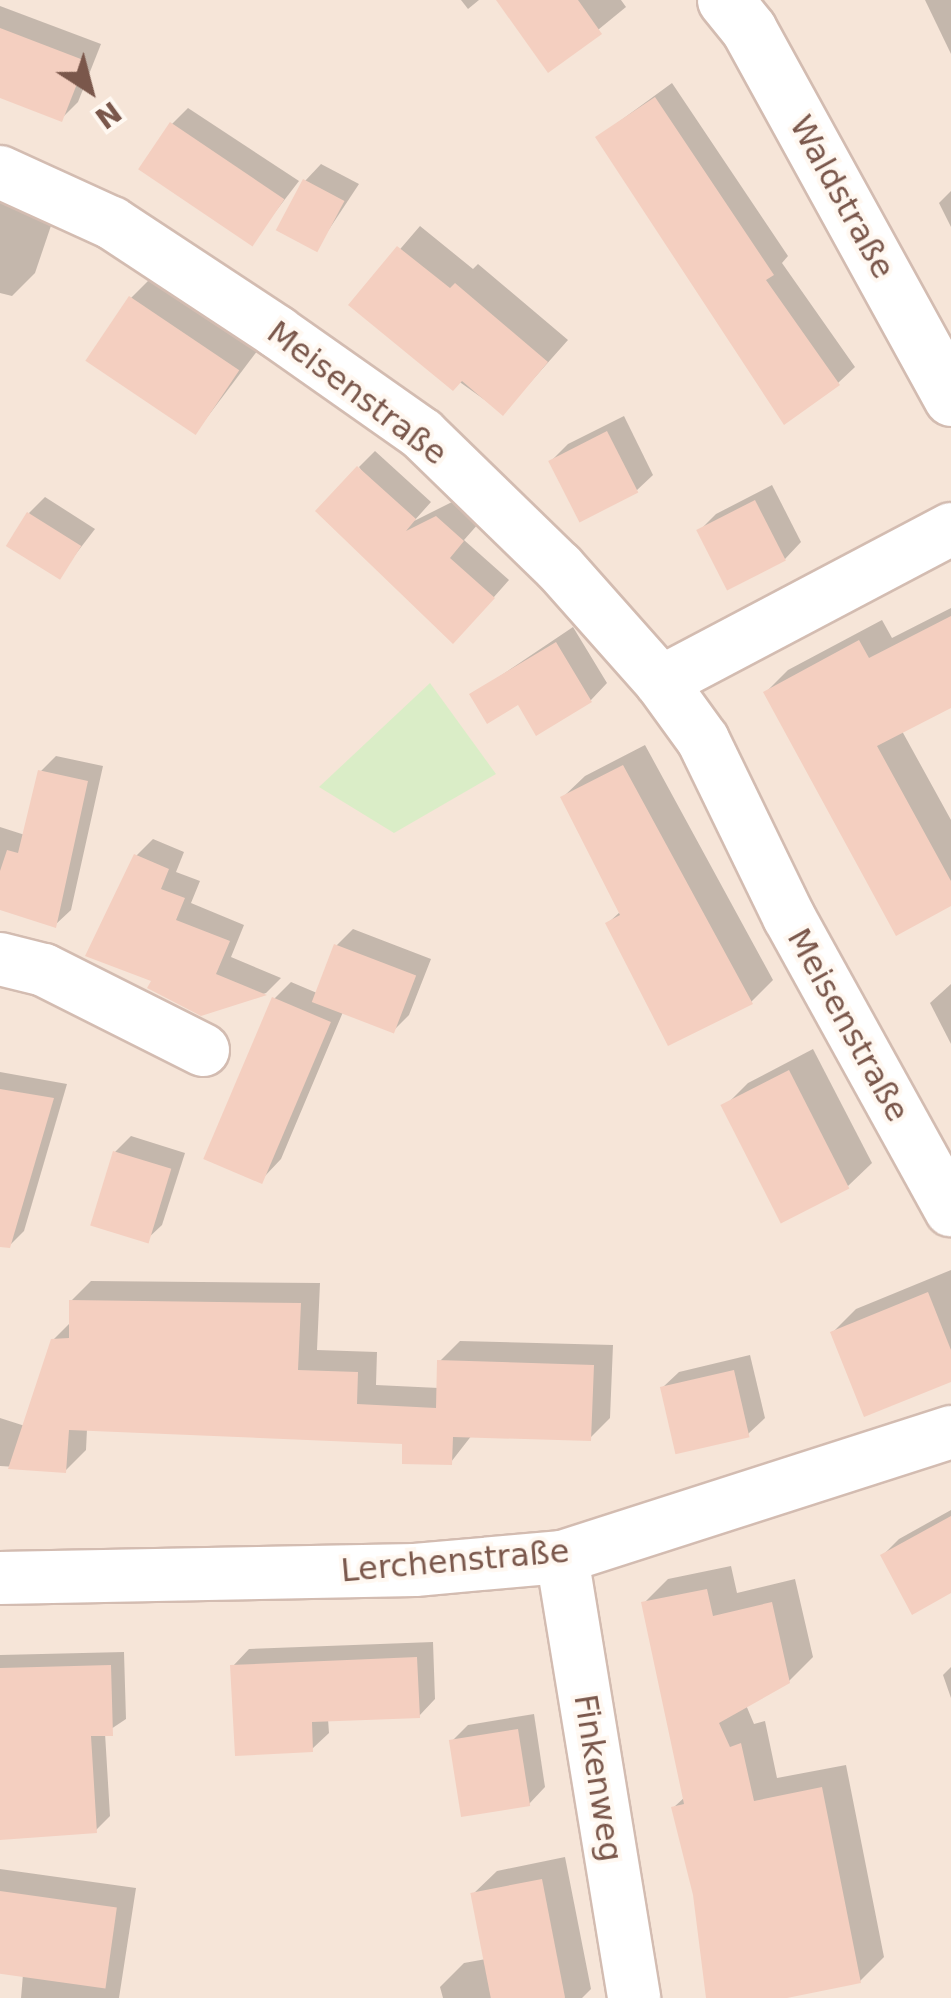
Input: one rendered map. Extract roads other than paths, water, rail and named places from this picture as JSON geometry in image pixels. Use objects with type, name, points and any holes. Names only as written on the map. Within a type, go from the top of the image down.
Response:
[{"type":"street","name":"Waldstraße","points":[[725,0],[748,30],[951,398]]},
{"type":"street","name":"Meisenstraße","points":[[0,172],[112,223],[422,434],[558,567],[661,682],[703,740],[789,917],[951,1210]]},
{"type":"street","points":[[661,682],[951,529]]},
{"type":"street","points":[[0,959],[44,970],[203,1050]]},
{"type":"street","name":"Lerchenstraße","points":[[0,1578],[415,1570],[562,1557],[951,1432]]},
{"type":"street","name":"Finkenweg","points":[[562,1557],[634,1998]]}]
